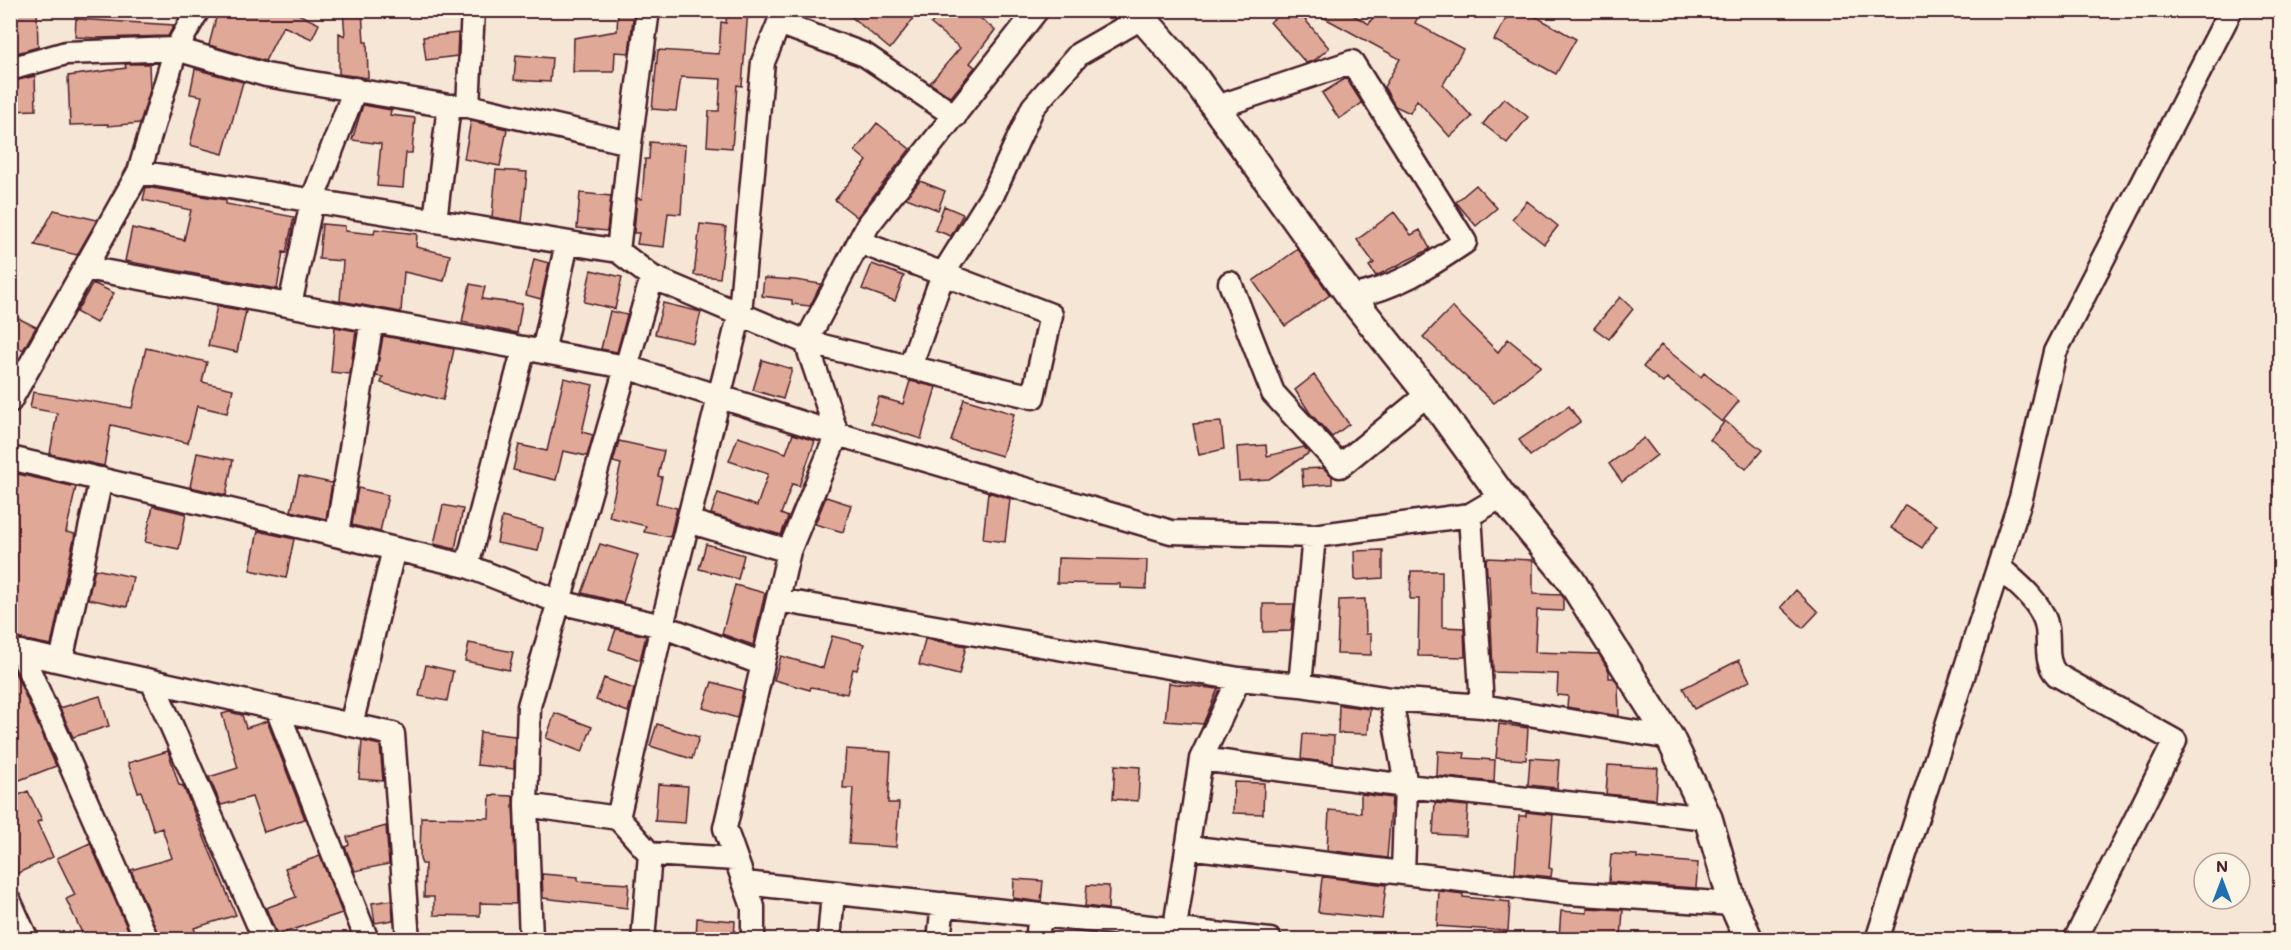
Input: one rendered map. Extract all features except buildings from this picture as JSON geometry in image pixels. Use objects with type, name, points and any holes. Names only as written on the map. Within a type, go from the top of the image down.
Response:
[{"type":"main road","points":[[1138,13],[1217,107],[1351,297],[1428,394],[1502,496],[1570,579],[1670,738],[1708,818],[1733,904],[1749,939]]},
{"type":"street","points":[[10,401],[139,172],[176,49],[198,10]]},
{"type":"street","points":[[435,221],[459,106],[473,10]]},
{"type":"street","points":[[618,251],[648,10]]},
{"type":"street","points":[[753,939],[753,907],[725,828],[789,551],[837,434],[806,342],[868,225],[1037,10]]},
{"type":"street","points":[[1877,939],[2021,498],[2055,352],[2231,10]]},
{"type":"street","points":[[910,367],[943,274],[993,194],[1033,107],[1079,54],[1138,20],[1138,13]]},
{"type":"street","points":[[618,818],[662,626],[740,313],[763,62],[780,17],[865,54],[955,116]]},
{"type":"street","points":[[10,69],[66,52],[176,49],[266,75],[459,106],[630,143]]},
{"type":"street","points":[[1217,107],[1352,62],[1466,242],[1408,280],[1351,297]]},
{"type":"street","points":[[290,306],[312,201],[355,89]]},
{"type":"street","points":[[139,172],[618,251],[652,277],[806,342],[1033,397],[1050,315],[859,242]]},
{"type":"street","points":[[467,566],[567,243]]},
{"type":"street","points":[[86,268],[626,367],[837,434],[1170,532],[1314,536],[1470,515],[1502,496]]},
{"type":"street","points":[[531,939],[526,806],[529,706],[652,277]]},
{"type":"street","points":[[1230,283],[1273,393],[1340,466],[1428,394]]},
{"type":"street","points":[[337,534],[372,320]]},
{"type":"street","points":[[10,458],[467,566],[559,602],[662,626],[763,664]]},
{"type":"street","points":[[61,661],[101,479]]},
{"type":"street","points":[[1470,515],[1482,706]]},
{"type":"street","points":[[688,521],[789,551]]},
{"type":"street","points":[[1300,685],[1314,536]]},
{"type":"street","points":[[351,725],[394,549]]},
{"type":"street","points":[[1998,567],[2024,590],[2042,614],[2047,627],[2050,666],[2057,675],[2175,741],[2075,939]]},
{"type":"street","points":[[778,600],[1239,679],[1300,685],[1391,699],[1482,706],[1670,738]]},
{"type":"street","points":[[16,651],[393,734],[408,939]]},
{"type":"street","points":[[16,651],[147,939]]},
{"type":"street","points":[[1174,934],[1201,759],[1239,679]]},
{"type":"street","points":[[152,681],[265,939]]},
{"type":"street","points":[[1391,699],[1406,786],[1403,872]]},
{"type":"street","points":[[278,709],[367,939]]},
{"type":"street","points":[[1201,759],[1406,786],[1708,818]]},
{"type":"street","points":[[526,806],[618,818],[650,855],[643,939]]},
{"type":"street","points":[[1187,847],[1569,893],[1733,904]]},
{"type":"street","points":[[650,855],[736,859]]},
{"type":"street","points":[[745,883],[1040,915],[1174,934],[1270,939]]},
{"type":"street","points":[[829,939],[833,893]]},
{"type":"street","points":[[10,902],[27,939]]},
{"type":"street","points":[[939,939],[943,904]]},
{"type":"street","points":[[1037,939],[1040,915]]}]
